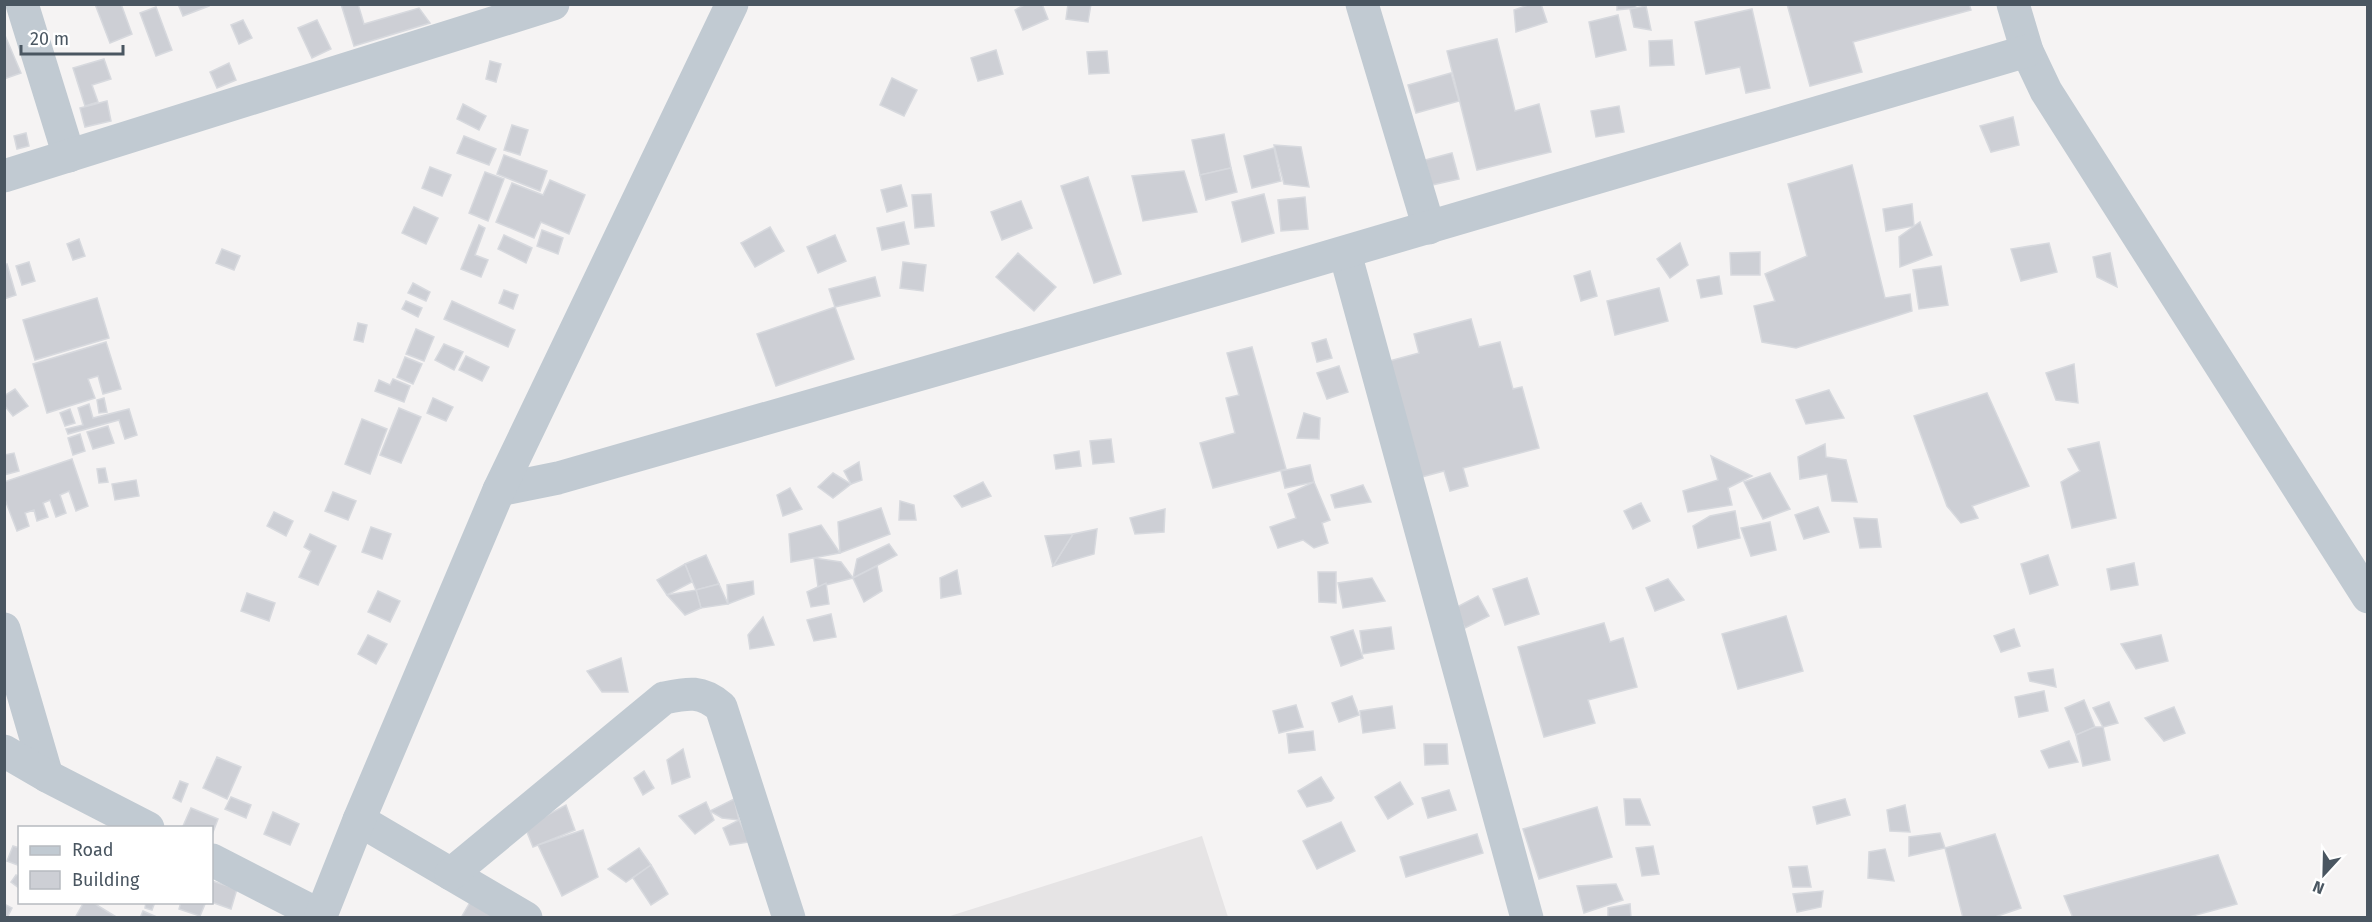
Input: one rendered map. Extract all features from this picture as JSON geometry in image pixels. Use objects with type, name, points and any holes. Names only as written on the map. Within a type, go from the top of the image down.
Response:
[{"type":"street","points":[[21,4],[69,156]]},
{"type":"street","points":[[4,176],[554,4]]},
{"type":"street","points":[[213,861],[320,917],[499,490],[732,4]]},
{"type":"street","points":[[1362,4],[1429,228]]},
{"type":"street","points":[[2013,4],[2027,51],[2046,91],[2367,597]]},
{"type":"street","points":[[499,490],[558,478],[929,374],[2027,51]]},
{"type":"street","points":[[1345,253],[1527,918]]},
{"type":"street","points":[[4,629],[47,776]]},
{"type":"street","points":[[451,874],[664,698],[683,694],[708,696],[721,706],[789,918]]},
{"type":"street","points":[[4,751],[144,826]]},
{"type":"street","points":[[359,820],[526,918]]},
{"type":"shaded area","points":[[1202,836],[1228,917],[947,917]]},
{"type":"building","points":[[95,4],[121,4],[132,34],[110,43]]},
{"type":"building","points":[[178,4],[208,4],[209,6],[183,16]]},
{"type":"building","points":[[341,4],[358,4],[364,24],[419,8],[430,23],[354,46]]},
{"type":"building","points":[[1026,4],[1042,4],[1048,19],[1023,30],[1015,10]]},
{"type":"building","points":[[1068,4],[1091,4],[1088,22],[1066,19]]},
{"type":"building","points":[[1531,4],[1541,4],[1547,22],[1516,32],[1514,10]]},
{"type":"building","points":[[1617,4],[1635,4],[1636,8],[1617,10]]},
{"type":"building","points":[[1787,4],[1969,4],[1971,10],[1853,42],[1862,72],[1810,86]]},
{"type":"building","points":[[1646,6],[1651,30],[1634,27],[1630,9]]},
{"type":"building","points":[[156,7],[172,50],[156,56],[140,13]]},
{"type":"building","points":[[1752,9],[1770,88],[1746,93],[1740,67],[1706,74],[1695,22]]},
{"type":"building","points":[[1618,15],[1626,50],[1596,57],[1589,22]]},
{"type":"building","points":[[243,20],[252,38],[239,44],[231,25]]},
{"type":"building","points":[[317,20],[331,49],[312,58],[298,28]]},
{"type":"building","points":[[4,33],[21,73],[4,79]]},
{"type":"building","points":[[1497,39],[1515,111],[1539,104],[1551,152],[1477,170],[1447,51]]},
{"type":"building","points":[[1672,40],[1674,65],[1650,66],[1649,41]]},
{"type":"building","points":[[996,50],[1003,74],[978,81],[971,58]]},
{"type":"building","points":[[1107,51],[1109,73],[1089,74],[1087,52]]},
{"type":"building","points":[[104,59],[111,79],[92,85],[98,102],[85,106],[73,68]]},
{"type":"building","points":[[490,61],[501,64],[496,82],[486,79]]},
{"type":"building","points":[[229,63],[236,80],[217,88],[210,72]]},
{"type":"building","points":[[1451,73],[1459,101],[1416,113],[1408,85]]},
{"type":"building","points":[[892,78],[917,90],[904,116],[880,105]]},
{"type":"building","points":[[107,101],[111,121],[85,127],[80,108]]},
{"type":"building","points":[[463,104],[486,116],[479,130],[457,119]]},
{"type":"building","points":[[1619,106],[1624,132],[1596,137],[1591,111]]},
{"type":"building","points":[[2013,117],[2019,145],[1991,152],[1980,126]]},
{"type":"building","points":[[512,125],[528,130],[520,155],[504,150]]},
{"type":"building","points":[[26,133],[29,146],[17,149],[14,136]]},
{"type":"building","points":[[1224,134],[1231,168],[1200,175],[1192,140]]},
{"type":"building","points":[[464,136],[496,149],[489,165],[457,153]]},
{"type":"building","points":[[1274,145],[1301,147],[1309,187],[1284,184]]},
{"type":"building","points":[[1274,148],[1281,181],[1252,188],[1244,156]]},
{"type":"building","points":[[1452,153],[1459,179],[1432,185],[1425,160]]},
{"type":"building","points":[[504,155],[547,171],[540,191],[497,174]]},
{"type":"building","points":[[1852,165],[1885,298],[1910,294],[1912,311],[1796,348],[1762,342],[1754,306],[1775,301],[1765,274],[1807,256],[1788,184]]},
{"type":"building","points":[[430,167],[451,175],[442,196],[422,188]]},
{"type":"building","points":[[1231,168],[1237,192],[1206,200],[1200,175]]},
{"type":"building","points":[[1184,171],[1197,212],[1143,221],[1132,176]]},
{"type":"building","points":[[485,172],[504,179],[488,221],[469,213]]},
{"type":"building","points":[[1088,177],[1121,274],[1094,283],[1061,186]]},
{"type":"building","points":[[550,180],[585,195],[569,234],[541,222],[534,238],[496,222],[512,183],[543,195]]},
{"type":"building","points":[[901,185],[907,206],[887,212],[881,190]]},
{"type":"building","points":[[931,194],[934,226],[915,228],[912,195]]},
{"type":"building","points":[[1264,194],[1274,233],[1242,242],[1232,202]]},
{"type":"building","points":[[1305,197],[1308,229],[1281,231],[1278,200]]},
{"type":"building","points":[[1021,201],[1032,228],[1002,240],[991,212]]},
{"type":"building","points":[[1912,204],[1914,226],[1886,231],[1883,209]]},
{"type":"building","points":[[414,207],[438,218],[426,244],[402,233]]},
{"type":"building","points":[[904,222],[909,244],[882,250],[877,228]]},
{"type":"building","points":[[1920,222],[1932,255],[1900,267],[1899,237]]},
{"type":"building","points":[[479,225],[485,228],[475,255],[488,260],[481,277],[461,269]]},
{"type":"building","points":[[770,227],[784,251],[755,267],[741,243]]},
{"type":"building","points":[[542,230],[563,238],[558,254],[537,246]]},
{"type":"building","points":[[504,235],[532,248],[526,263],[498,249]]},
{"type":"building","points":[[835,235],[846,261],[818,273],[807,247]]},
{"type":"building","points":[[79,239],[85,256],[73,260],[67,244]]},
{"type":"building","points":[[1680,243],[1688,265],[1670,278],[1657,259]]},
{"type":"building","points":[[2049,243],[2057,272],[2021,281],[2011,249]]},
{"type":"building","points":[[222,249],[240,256],[234,270],[216,263]]},
{"type":"building","points":[[1760,252],[1760,275],[1731,275],[1730,253]]},
{"type":"building","points":[[1018,253],[1056,287],[1034,311],[996,277]]},
{"type":"building","points":[[2110,253],[2117,287],[2097,277],[2093,257]]},
{"type":"building","points":[[29,262],[35,281],[22,285],[16,266]]},
{"type":"building","points":[[903,262],[926,265],[923,291],[900,288]]},
{"type":"building","points":[[7,264],[16,295],[4,299],[4,265]]},
{"type":"building","points":[[1941,266],[1948,305],[1919,309],[1913,270]]},
{"type":"building","points":[[1590,271],[1597,296],[1581,301],[1574,276]]},
{"type":"building","points":[[1719,276],[1722,294],[1701,298],[1697,280]]},
{"type":"building","points":[[875,277],[880,296],[835,307],[829,289]]},
{"type":"building","points":[[413,283],[430,292],[426,301],[408,293]]},
{"type":"building","points":[[1659,288],[1668,321],[1615,335],[1607,301]]},
{"type":"building","points":[[504,290],[518,295],[513,309],[499,303]]},
{"type":"building","points":[[97,298],[109,338],[35,360],[23,320]]},
{"type":"building","points":[[406,301],[422,308],[418,317],[402,309]]},
{"type":"building","points":[[452,301],[515,330],[508,347],[444,319]]},
{"type":"building","points":[[835,307],[854,359],[776,386],[757,334]]},
{"type":"building","points":[[1471,319],[1479,347],[1500,342],[1513,389],[1522,387],[1539,448],[1463,468],[1468,486],[1450,491],[1444,471],[1418,478],[1382,363],[1419,353],[1414,334]]},
{"type":"building","points":[[358,323],[367,325],[363,342],[354,340]]},
{"type":"building","points":[[416,329],[434,337],[424,361],[406,354]]},
{"type":"building","points":[[1326,339],[1332,358],[1317,362],[1312,343]]},
{"type":"building","points":[[106,342],[121,389],[103,394],[98,376],[88,379],[95,398],[47,413],[33,364]]},
{"type":"building","points":[[444,344],[463,352],[454,370],[435,360]]},
{"type":"building","points":[[1252,347],[1286,469],[1213,488],[1200,443],[1235,433],[1226,398],[1239,395],[1227,353]]},
{"type":"building","points":[[466,356],[489,367],[482,381],[459,370]]},
{"type":"building","points":[[405,357],[422,364],[413,384],[397,377]]},
{"type":"building","points":[[2074,364],[2078,403],[2056,400],[2046,373]]},
{"type":"building","points":[[1339,366],[1348,392],[1327,399],[1317,373]]},
{"type":"building","points":[[393,379],[410,386],[404,402],[375,391],[379,380],[390,385]]},
{"type":"building","points":[[15,389],[28,406],[13,416],[4,405],[4,396]]},
{"type":"building","points":[[1829,390],[1844,418],[1806,424],[1796,400]]},
{"type":"building","points":[[1987,393],[2029,486],[1972,506],[1978,518],[1961,523],[1947,506],[1914,416]]},
{"type":"building","points":[[104,398],[107,412],[99,413],[97,400]]},
{"type":"building","points":[[433,398],[453,407],[446,421],[427,413]]},
{"type":"building","points":[[89,404],[93,418],[129,409],[137,435],[125,439],[119,420],[68,434],[66,429],[83,425],[78,408]]},
{"type":"building","points":[[399,408],[421,417],[401,463],[380,455]]},
{"type":"building","points":[[70,409],[75,423],[65,426],[60,413]]},
{"type":"building","points":[[1304,413],[1320,418],[1319,439],[1297,438]]},
{"type":"building","points":[[362,419],[387,429],[370,474],[345,464]]},
{"type":"building","points":[[108,426],[114,443],[93,449],[87,432]]},
{"type":"building","points":[[80,434],[85,451],[73,455],[68,438]]},
{"type":"building","points":[[1111,439],[1114,462],[1093,464],[1090,441]]},
{"type":"building","points":[[2099,442],[2116,518],[2072,528],[2061,482],[2080,471],[2068,449]]},
{"type":"building","points":[[1825,444],[1826,457],[1846,460],[1857,502],[1832,501],[1827,474],[1800,479],[1798,457]]},
{"type":"building","points":[[1079,451],[1081,466],[1056,469],[1054,455]]},
{"type":"building","points":[[14,453],[19,471],[4,475],[4,455]]},
{"type":"building","points":[[1711,456],[1752,476],[1728,488],[1732,505],[1688,512],[1683,491],[1718,480]]},
{"type":"building","points":[[72,459],[88,506],[76,511],[69,491],[60,495],[66,513],[56,517],[50,500],[43,503],[48,517],[37,521],[34,510],[25,513],[29,526],[17,531],[4,497],[4,482]]},
{"type":"building","points":[[859,462],[862,480],[851,484],[844,471]]},
{"type":"building","points":[[1310,465],[1314,482],[1285,488],[1281,471]]},
{"type":"building","points":[[105,468],[108,482],[99,483],[97,469]]},
{"type":"building","points":[[833,473],[851,484],[833,498],[818,487]]},
{"type":"building","points":[[1770,473],[1790,509],[1763,519],[1744,482]]},
{"type":"building","points":[[136,480],[139,496],[115,500],[112,484]]},
{"type":"building","points":[[983,482],[991,496],[962,507],[954,496]]},
{"type":"building","points":[[1314,482],[1330,520],[1322,523],[1328,543],[1314,548],[1303,540],[1278,548],[1270,527],[1296,518],[1288,494]]},
{"type":"building","points":[[1363,485],[1371,502],[1335,508],[1331,495]]},
{"type":"building","points":[[790,488],[802,509],[783,516],[777,495]]},
{"type":"building","points":[[333,492],[356,501],[348,520],[325,511]]},
{"type":"building","points":[[900,501],[914,505],[916,520],[899,520]]},
{"type":"building","points":[[1641,503],[1650,521],[1633,529],[1624,511]]},
{"type":"building","points":[[1818,507],[1829,532],[1804,539],[1795,515]]},
{"type":"building","points":[[881,508],[890,534],[840,553],[838,522]]},
{"type":"building","points":[[1165,509],[1164,532],[1135,534],[1130,518]]},
{"type":"building","points":[[1735,511],[1740,538],[1698,548],[1693,526],[1710,516]]},
{"type":"building","points":[[274,512],[293,521],[286,536],[267,526]]},
{"type":"building","points":[[1854,518],[1877,519],[1881,547],[1860,548]]},
{"type":"building","points":[[1770,522],[1776,550],[1751,556],[1741,528]]},
{"type":"building","points":[[821,525],[840,553],[791,562],[789,534]]},
{"type":"building","points":[[371,527],[391,534],[382,559],[362,552]]},
{"type":"building","points":[[1097,529],[1094,554],[1053,566],[1073,534]]},
{"type":"building","points":[[310,534],[336,546],[318,585],[299,577],[311,551],[304,547]]},
{"type":"building","points":[[1073,534],[1053,566],[1045,536]]},
{"type":"building","points":[[889,544],[897,555],[853,578],[857,559]]},
{"type":"building","points":[[706,555],[719,584],[696,590],[685,564]]},
{"type":"building","points":[[2048,555],[2058,585],[2030,594],[2021,564]]},
{"type":"building","points":[[814,558],[841,562],[853,578],[818,587]]},
{"type":"building","points":[[2134,563],[2138,585],[2111,590],[2107,569]]},
{"type":"building","points":[[685,564],[692,582],[667,595],[657,580]]},
{"type":"building","points":[[877,566],[882,591],[864,602],[853,578]]},
{"type":"building","points":[[957,570],[961,594],[941,598],[940,578]]},
{"type":"building","points":[[1318,572],[1336,572],[1336,603],[1319,602]]},
{"type":"building","points":[[1372,578],[1385,601],[1343,608],[1338,583]]},
{"type":"building","points":[[1527,578],[1539,614],[1505,625],[1493,589]]},
{"type":"building","points":[[1668,579],[1684,600],[1655,611],[1646,588]]},
{"type":"building","points":[[753,581],[754,594],[728,604],[727,585]]},
{"type":"building","points":[[826,583],[829,604],[811,607],[807,592]]},
{"type":"building","points":[[719,584],[728,604],[701,608],[696,590]]},
{"type":"building","points":[[696,590],[701,608],[685,615],[667,595]]},
{"type":"building","points":[[378,591],[400,601],[390,622],[368,612]]},
{"type":"building","points":[[247,593],[275,603],[269,621],[241,611]]},
{"type":"building","points":[[1478,596],[1489,616],[1465,628],[1455,608]]},
{"type":"building","points":[[831,614],[836,637],[814,641],[807,620]]},
{"type":"building","points":[[1786,616],[1803,671],[1738,689],[1722,634]]},
{"type":"building","points":[[763,617],[774,645],[750,649],[748,635]]},
{"type":"building","points":[[1604,623],[1610,642],[1623,638],[1637,687],[1588,700],[1595,723],[1544,737],[1518,647]]},
{"type":"building","points":[[1391,627],[1394,649],[1363,654],[1360,631]]},
{"type":"building","points":[[2014,629],[2020,646],[2001,652],[1994,636]]},
{"type":"building","points":[[1353,630],[1363,658],[1341,666],[1331,637]]},
{"type":"building","points":[[368,635],[387,644],[376,664],[358,654]]},
{"type":"building","points":[[2161,635],[2168,661],[2136,669],[2121,644]]},
{"type":"building","points":[[621,658],[628,692],[602,692],[587,671]]},
{"type":"building","points":[[2053,669],[2056,687],[2030,681],[2028,673]]},
{"type":"building","points":[[2044,691],[2048,711],[2019,717],[2015,697]]},
{"type":"building","points":[[1352,696],[1359,715],[1339,722],[1332,703]]},
{"type":"building","points":[[2084,700],[2095,727],[2076,735],[2065,708]]},
{"type":"building","points":[[2109,702],[2118,723],[2103,727],[2093,708]]},
{"type":"building","points":[[1296,705],[1303,727],[1279,733],[1273,711]]},
{"type":"building","points":[[1392,706],[1395,728],[1363,733],[1360,711]]},
{"type":"building","points":[[2174,707],[2185,733],[2164,741],[2145,718]]},
{"type":"building","points":[[2095,727],[2103,727],[2110,760],[2083,766],[2076,735]]},
{"type":"building","points":[[1313,731],[1315,750],[1289,753],[1287,734]]},
{"type":"building","points":[[2069,741],[2078,762],[2049,768],[2041,751]]},
{"type":"building","points":[[1424,744],[1447,744],[1448,764],[1425,765]]},
{"type":"building","points":[[683,749],[690,777],[672,784],[667,760]]},
{"type":"building","points":[[217,757],[241,767],[227,799],[203,788]]},
{"type":"building","points":[[644,771],[654,788],[643,795],[634,778]]},
{"type":"building","points":[[1321,777],[1334,798],[1331,801],[1307,807],[1298,791]]},
{"type":"building","points":[[180,781],[188,784],[181,802],[173,798]]},
{"type":"building","points":[[1400,782],[1413,804],[1388,819],[1375,797]]},
{"type":"building","points":[[1449,790],[1456,810],[1428,818],[1422,798]]},
{"type":"building","points":[[231,797],[251,805],[246,818],[225,809]]},
{"type":"building","points":[[734,799],[739,820],[722,818],[710,811]]},
{"type":"building","points":[[1624,799],[1640,799],[1650,825],[1626,825]]},
{"type":"building","points":[[1845,799],[1850,815],[1817,824],[1813,807]]},
{"type":"building","points":[[706,802],[714,820],[695,834],[679,816]]},
{"type":"building","points":[[566,805],[575,830],[533,847],[525,827]]},
{"type":"building","points":[[1905,805],[1910,832],[1890,831],[1887,810]]},
{"type":"building","points":[[1597,807],[1612,857],[1539,879],[1523,829]]},
{"type":"building","points":[[191,808],[218,819],[213,832],[213,826],[183,826]]},
{"type":"building","points":[[273,812],[299,824],[290,845],[264,834]]},
{"type":"building","points":[[739,820],[749,842],[730,845],[723,828]]},
{"type":"building","points":[[1341,822],[1355,851],[1317,869],[1303,841]]},
{"type":"building","points":[[583,830],[598,877],[562,896],[538,845]]},
{"type":"building","points":[[1940,833],[1945,848],[1909,856],[1909,837]]},
{"type":"building","points":[[1477,834],[1483,853],[1406,877],[1400,857]]},
{"type":"building","points":[[1995,834],[2021,908],[1992,918],[1963,918],[1945,848]]},
{"type":"building","points":[[13,846],[18,847],[18,865],[7,861]]},
{"type":"building","points":[[1653,846],[1659,874],[1642,876],[1636,848]]},
{"type":"building","points":[[639,848],[651,865],[626,882],[608,869]]},
{"type":"building","points":[[1885,849],[1894,881],[1868,878],[1869,852]]},
{"type":"building","points":[[2218,855],[2237,904],[2185,918],[2073,918],[2064,896]]},
{"type":"building","points":[[651,865],[668,894],[651,905],[633,878]]},
{"type":"building","points":[[1807,866],[1811,887],[1793,887],[1789,867]]},
{"type":"building","points":[[16,875],[18,876],[18,887],[11,882]]},
{"type":"building","points":[[213,881],[237,889],[231,909],[213,903]]},
{"type":"building","points":[[1616,884],[1623,900],[1584,913],[1577,886]]},
{"type":"building","points":[[480,885],[499,918],[461,918]]},
{"type":"building","points":[[1823,891],[1821,907],[1797,912],[1793,894]]},
{"type":"building","points":[[4,904],[12,908],[7,918],[4,918]]},
{"type":"building","points":[[83,904],[95,904],[118,918],[75,918]]},
{"type":"building","points":[[146,904],[154,904],[152,910],[145,908]]},
{"type":"building","points":[[180,904],[205,904],[200,916],[179,909]]},
{"type":"building","points":[[1630,904],[1631,918],[1608,918],[1608,908]]},
{"type":"building","points":[[143,911],[159,918],[140,918]]}]
